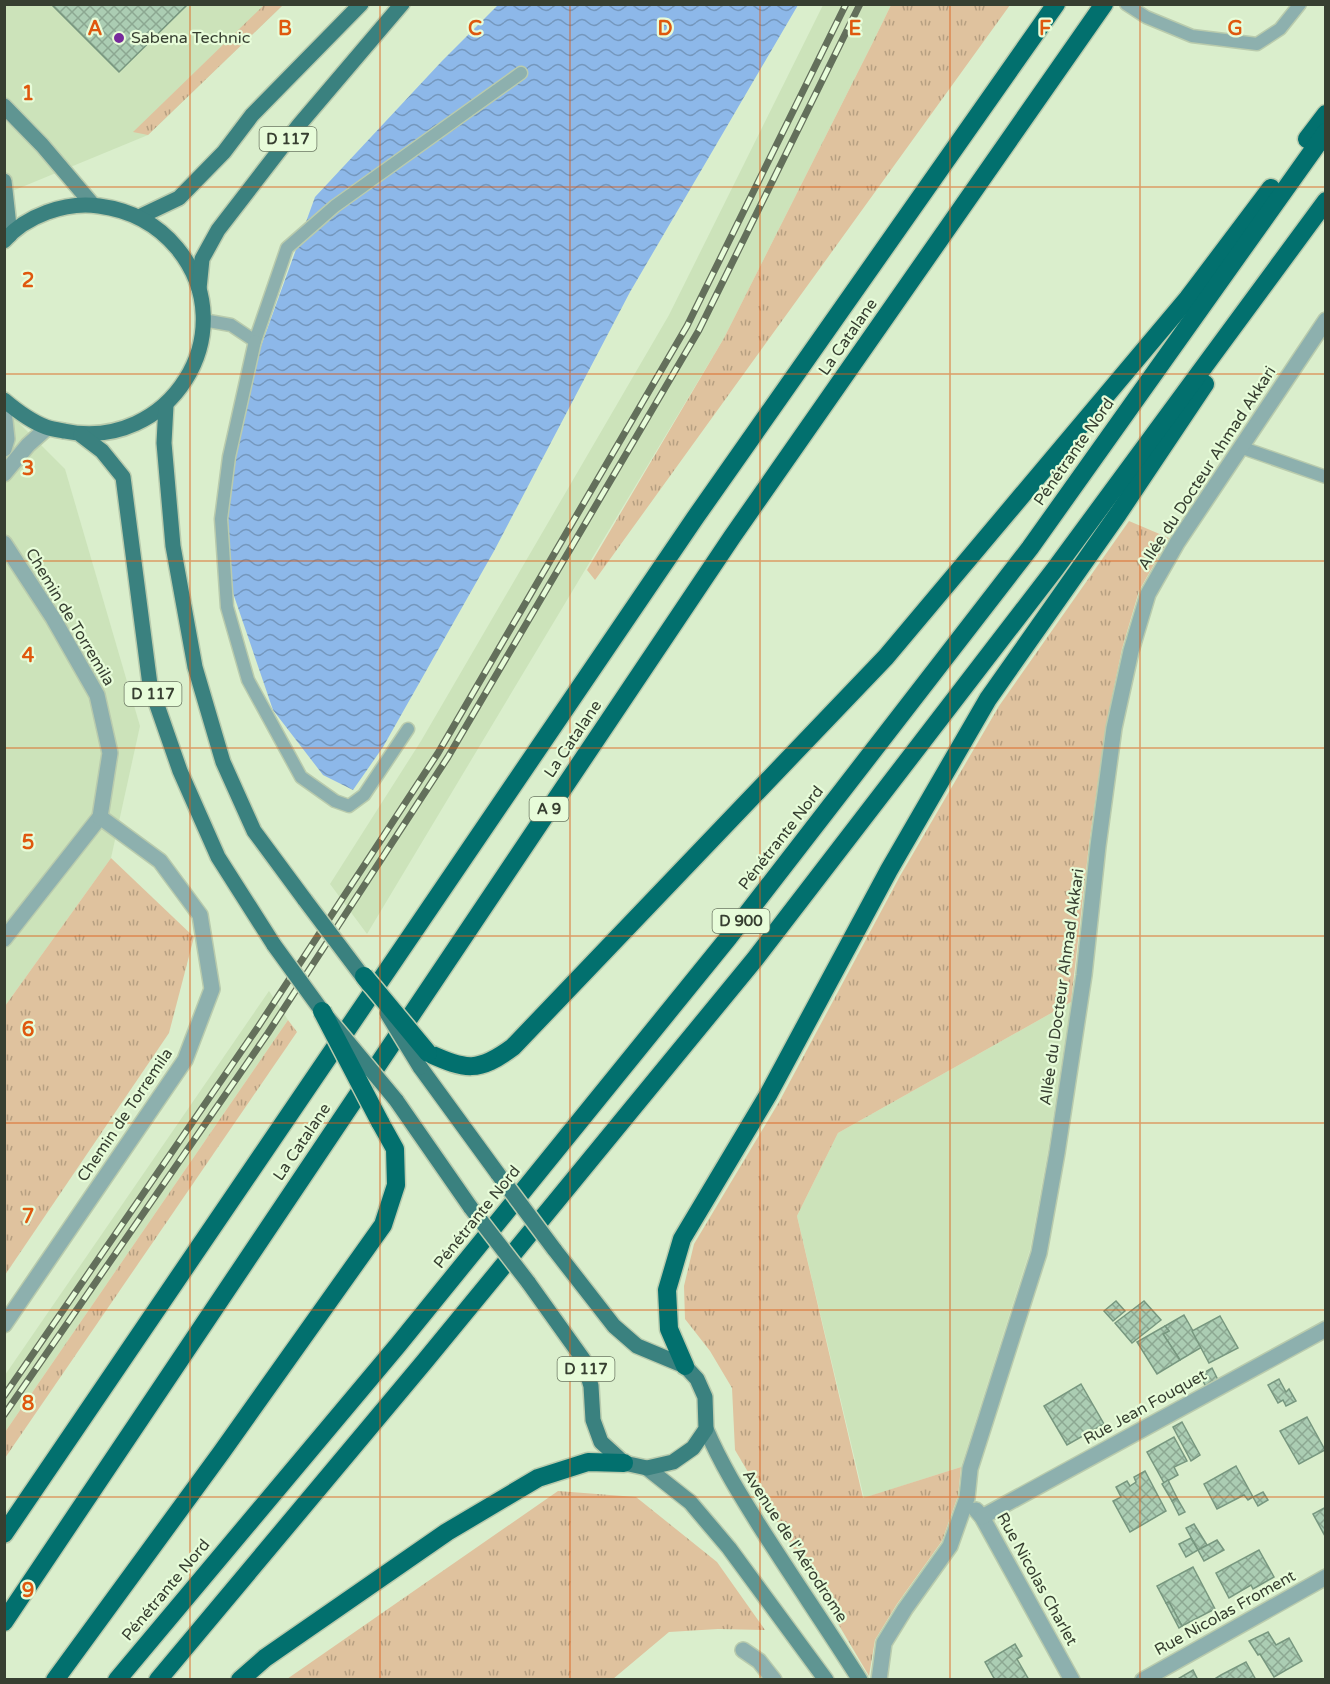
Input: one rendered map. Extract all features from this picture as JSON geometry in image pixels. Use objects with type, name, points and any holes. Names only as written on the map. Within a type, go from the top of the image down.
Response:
[{"type":"highway","name":"La Catalane","points":[[4,1534],[695,518],[1056,4]]},
{"type":"highway","name":"La Catalane","points":[[4,1622],[732,537],[1104,4]]},
{"type":"highway","points":[[364,976],[424,1060],[474,1067],[499,1058],[513,1047],[886,657],[1188,298],[1326,114]]},
{"type":"highway","name":"Pénétrante Nord","points":[[117,1680],[398,1345],[729,937],[1030,548],[1326,132]]},
{"type":"highway","points":[[685,1366],[669,1329],[667,1290],[682,1239],[768,1095],[889,870],[988,699],[1118,514],[1326,202]]},
{"type":"highway","name":"D 900","points":[[158,1680],[425,1361],[755,959],[1055,568],[1326,202]]},
{"type":"highway","points":[[55,1680],[221,1453],[382,1225],[396,1185],[395,1149],[322,1011]]},
{"type":"highway","points":[[240,1680],[265,1658],[447,1532],[538,1478],[588,1462],[624,1463]]},
{"type":"main road","name":"D 117","points":[[139,217],[179,198],[224,152],[252,115],[361,4]]},
{"type":"main road","name":"D 117","points":[[199,289],[202,259],[218,230],[299,125],[402,4]]},
{"type":"main road","points":[[4,106],[42,145],[93,205]]},
{"type":"main road","points":[[4,181],[9,215],[7,238]]},
{"type":"main road","points":[[4,400],[24,416],[47,428],[81,435],[111,433],[140,422],[166,405],[186,381],[199,352],[203,320],[199,289],[186,260],[166,235],[139,217],[112,207],[93,205],[63,208],[35,218],[7,238]]},
{"type":"main road","name":"D 117","points":[[166,405],[164,443],[173,546],[198,677],[223,762],[254,831],[364,976]]},
{"type":"main road","name":"D 117","points":[[81,435],[102,451],[123,477],[150,685],[180,771],[218,856],[274,945],[322,1011],[396,1100],[471,1208],[583,1359],[591,1386],[593,1420],[601,1442],[624,1463]]},
{"type":"main road","name":"D 117","points":[[424,1060],[498,1174],[614,1326],[636,1346],[685,1366]]},
{"type":"main road","points":[[624,1463],[647,1468],[673,1462],[693,1448],[706,1429],[705,1397],[697,1378],[685,1366]]},
{"type":"main road","name":"Avenue de l'Aérodrome","points":[[706,1429],[720,1461],[742,1497],[860,1680]]},
{"type":"main road","points":[[647,1468],[690,1502],[729,1548],[826,1680]]},
{"type":"street","name":"Allée du Docteur Ahmad Akkari","points":[[879,1680],[884,1643],[950,1546],[967,1498],[970,1469],[1039,1253],[1059,1141],[1084,975],[1114,728],[1131,651],[1148,594],[1177,543],[1326,320]]},
{"type":"street","points":[[4,411],[7,439],[4,449]]},
{"type":"street","points":[[4,474],[28,445],[47,428]]},
{"type":"street","name":"Chemin de Torremila","points":[[4,543],[53,618],[97,695],[110,753],[99,817],[160,861],[200,915],[212,989],[185,1060],[4,1325]]},
{"type":"street","points":[[4,939],[99,817]]},
{"type":"street","name":"Rue Jean Fouquet","points":[[981,1517],[1326,1329]]},
{"type":"street","name":"Rue Nicolas Charlet","points":[[967,1498],[981,1517],[1072,1680]]},
{"type":"street","name":"Rue Nicolas Froment","points":[[1143,1680],[1326,1577]]},
{"type":"street","points":[[743,1650],[759,1661],[774,1680]]},
{"type":"lane","points":[[1126,4],[1146,17],[1192,36],[1257,44],[1280,29],[1300,4]]},
{"type":"lane","points":[[408,729],[364,795],[349,806],[336,801],[301,777],[248,680],[227,607],[221,519],[229,457],[255,341],[287,248],[335,206],[521,73]]},
{"type":"lane","points":[[203,320],[231,325],[255,341]]},
{"type":"lane","points":[[1240,447],[1326,477]]},
{"type":"shaded area","points":[[5,5],[283,5],[148,135],[5,194]]},
{"type":"shaded area","points":[[823,5],[891,5],[724,338],[367,934],[330,884],[421,741],[669,315]]},
{"type":"shaded area","points":[[5,409],[65,469],[140,726],[111,858],[5,1006]]},
{"type":"shaded area","points":[[269,991],[288,1020],[5,1432],[5,1375]]},
{"type":"shaded area","points":[[1071,1002],[1030,1250],[961,1467],[864,1498],[797,1216],[838,1133]]},
{"type":"green space","points":[[265,4],[283,5],[148,135],[133,132]]},
{"type":"green space","points":[[891,5],[1010,5],[595,580],[587,570],[724,338]]},
{"type":"green space","points":[[1129,521],[1169,538],[1139,591],[1122,649],[1106,726],[1089,845],[1071,1002],[838,1133],[797,1216],[863,1498],[961,1467],[958,1496],[942,1541],[897,1604],[875,1640],[869,1676],[735,1450],[732,1388],[710,1351],[685,1319],[684,1286],[694,1244],[779,1102],[900,876],[999,706]]},
{"type":"green space","points":[[111,858],[194,937],[169,1033],[5,1275],[5,1006]]},
{"type":"green space","points":[[288,1020],[297,1032],[5,1458],[5,1432]]},
{"type":"green space","points":[[558,1491],[636,1497],[717,1562],[765,1630],[718,1629],[669,1632],[613,1679],[287,1679]]},
{"type":"water","points":[[498,5],[798,5],[630,292],[494,551],[383,747],[353,790],[323,775],[273,710],[220,555],[244,393],[315,197],[442,61]]},
{"type":"building","name":"Sabena Technic","points":[[51,4],[188,4],[119,72]]},
{"type":"building","points":[[1116,1301],[1125,1311],[1113,1321],[1104,1311]]},
{"type":"building","points":[[1144,1301],[1161,1320],[1132,1343],[1115,1323]]},
{"type":"building","points":[[1184,1315],[1202,1347],[1180,1360],[1163,1334],[1169,1331],[1165,1326]]},
{"type":"building","points":[[1220,1316],[1238,1348],[1209,1363],[1192,1331]]},
{"type":"building","points":[[1165,1326],[1169,1331],[1163,1334],[1180,1360],[1157,1374],[1137,1342]]},
{"type":"building","points":[[1212,1368],[1218,1380],[1206,1387],[1200,1375]]},
{"type":"building","points":[[1279,1379],[1286,1392],[1289,1389],[1296,1401],[1286,1406],[1283,1400],[1278,1403],[1268,1385]]},
{"type":"building","points":[[1081,1384],[1104,1424],[1067,1445],[1044,1406]]},
{"type":"building","points":[[1307,1417],[1325,1450],[1299,1464],[1280,1431]]},
{"type":"building","points":[[1182,1422],[1200,1455],[1191,1461],[1173,1427]]},
{"type":"building","points":[[1174,1437],[1187,1461],[1174,1467],[1178,1475],[1164,1483],[1147,1452]]},
{"type":"building","points":[[1236,1466],[1253,1497],[1248,1500],[1244,1495],[1217,1509],[1204,1484]]},
{"type":"building","points":[[1145,1471],[1166,1511],[1130,1532],[1113,1501],[1121,1497],[1116,1487],[1127,1481],[1130,1486],[1136,1482],[1134,1477]]},
{"type":"building","points":[[1168,1480],[1177,1498],[1172,1501],[1162,1484]]},
{"type":"building","points":[[1263,1492],[1268,1500],[1258,1506],[1253,1497]]},
{"type":"building","points":[[1177,1498],[1185,1512],[1179,1515],[1172,1501]]},
{"type":"building","points":[[1326,1507],[1326,1538],[1313,1514]]},
{"type":"building","points":[[1194,1524],[1207,1545],[1198,1550],[1186,1528]]},
{"type":"building","points":[[1191,1538],[1198,1550],[1186,1557],[1179,1544]]},
{"type":"building","points":[[1217,1540],[1224,1550],[1204,1561],[1198,1550]]},
{"type":"building","points":[[1259,1550],[1274,1577],[1253,1589],[1251,1585],[1229,1598],[1216,1573]]},
{"type":"building","points":[[1193,1567],[1215,1609],[1182,1626],[1157,1586]]},
{"type":"building","points":[[1169,1602],[1182,1626],[1179,1628],[1166,1603]]},
{"type":"building","points":[[1268,1632],[1276,1645],[1289,1638],[1302,1661],[1274,1677],[1249,1641]]},
{"type":"building","points":[[1015,1644],[1022,1656],[1017,1659],[1029,1680],[995,1680],[985,1662]]},
{"type":"building","points":[[1246,1662],[1256,1680],[1213,1680],[1221,1675]]},
{"type":"building","points":[[1193,1670],[1198,1680],[1176,1680]]},
{"type":"railway","points":[[4,1396],[258,1027],[438,753],[687,326],[846,4]]},
{"type":"railway","points":[[4,1415],[268,1033],[448,757],[699,330],[860,4]]},
{"type":"place","name":"Sabena Technic","points":[[119,38]]}]
